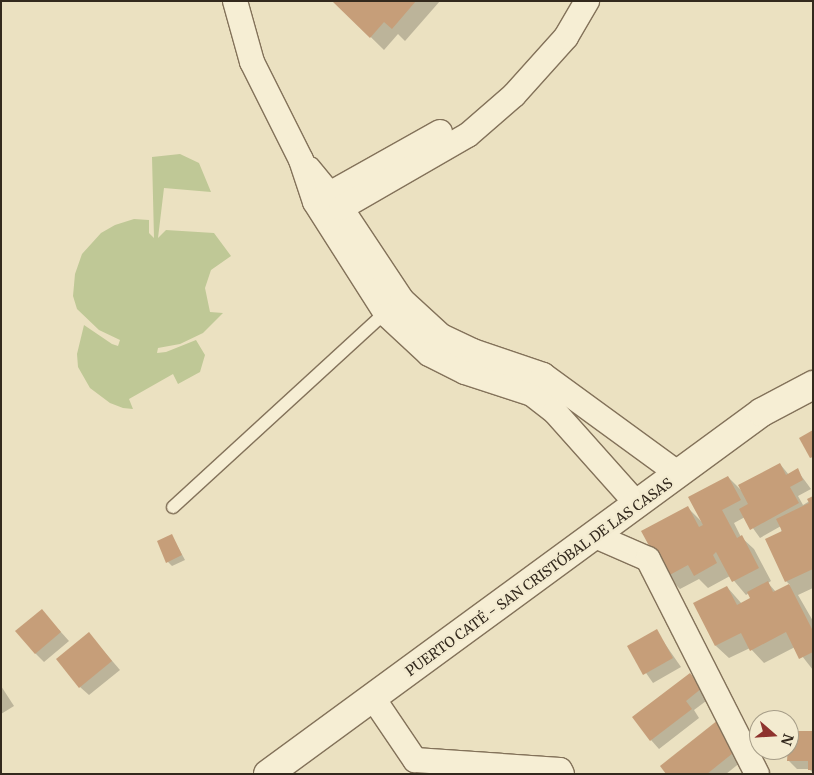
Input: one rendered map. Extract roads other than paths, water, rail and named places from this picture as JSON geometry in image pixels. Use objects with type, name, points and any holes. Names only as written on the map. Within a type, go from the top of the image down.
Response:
[{"type":"main road","name":"PUERTO CATÉ - SAN CRISTÓBAL DE LAS CASAS","points":[[268,774],[762,412],[813,385]]},
{"type":"street","points":[[235,1],[252,62],[301,160],[385,313],[429,354],[465,372],[532,394],[555,412],[637,504]]},
{"type":"street","points":[[328,207],[458,121],[509,76],[553,28],[568,1]]},
{"type":"street","points":[[328,207],[468,134],[514,95],[566,37],[587,1]]},
{"type":"street","points":[[328,207],[402,300],[441,336],[473,351],[543,374],[679,474]]},
{"type":"street","points":[[593,535],[648,559],[757,774]]},
{"type":"street","points":[[374,698],[415,760],[560,770],[562,774]]},
{"type":"lane","points":[[173,506],[385,313]]}]
